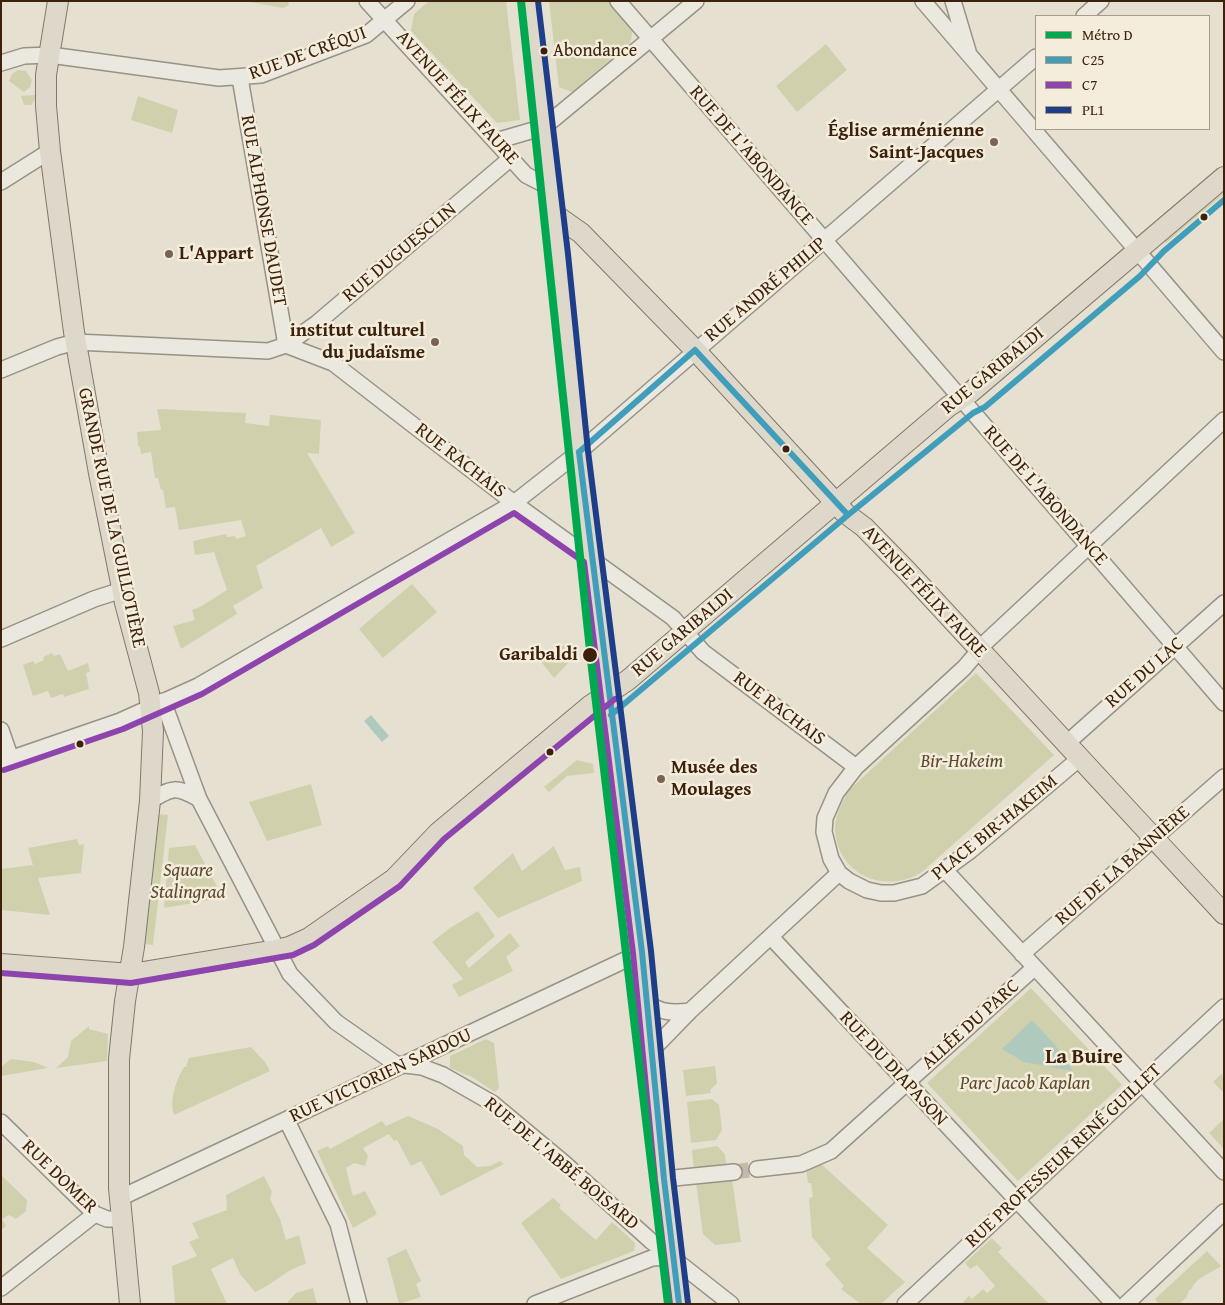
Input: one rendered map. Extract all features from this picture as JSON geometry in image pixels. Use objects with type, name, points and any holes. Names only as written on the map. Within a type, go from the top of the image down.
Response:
[{"type":"main road","name":"GRANDE RUE DE LA GUILLOTIÈRE","points":[[58,1],[46,88],[50,151],[76,342],[122,590],[157,703],[153,731],[150,801],[131,974],[125,1001],[119,1059],[120,1198],[130,1304]]},
{"type":"main road","points":[[529,1],[579,452],[642,952],[664,1179],[679,1304]]},
{"type":"main road","name":"RUE GARIBALDI","points":[[1,964],[131,974],[276,950],[290,947],[309,938],[394,878],[438,834],[609,692],[628,680],[1224,177]]},
{"type":"main road","name":"AVENUE FÉLIX FAURE","points":[[554,214],[581,233],[695,350],[836,503],[872,536],[1074,750],[1224,914]]},
{"type":"street","name":"AVENUE FÉLIX FAURE","points":[[368,1],[526,175],[551,188]]},
{"type":"street","name":"RUE DE CRÉQUI","points":[[1,63],[24,56],[50,55],[219,78],[261,75],[366,35],[407,1]]},
{"type":"street","name":"RUE DE L'ABONDANCE","points":[[618,1],[1224,703]]},
{"type":"street","points":[[496,141],[544,127],[696,1]]},
{"type":"street","points":[[923,1],[1224,352]]},
{"type":"street","points":[[953,1],[970,57]]},
{"type":"street","points":[[1085,15],[1101,1]]},
{"type":"street","points":[[947,29],[959,19]]},
{"type":"street","name":"RUE ANDRÉ PHILIP","points":[[6,760],[120,721],[198,686],[514,503],[579,452],[695,350],[1035,59]]},
{"type":"street","name":"RUE ALPHONSE DAUDET","points":[[240,78],[286,344]]},
{"type":"street","points":[[1,182],[50,151]]},
{"type":"street","name":"RUE DUGUESCLIN","points":[[286,344],[317,323],[511,158]]},
{"type":"street","points":[[1,370],[57,347],[76,342],[268,351],[286,344]]},
{"type":"street","name":"RUE RACHAIS","points":[[286,344],[333,363],[514,503],[592,557],[673,618],[703,652],[856,768]]},
{"type":"street","points":[[652,1050],[690,1011],[839,873],[826,846],[825,818],[836,793],[856,768],[964,668],[979,649],[1224,420]]},
{"type":"street","points":[[1,639],[94,599],[122,590]]},
{"type":"street","name":"RUE DU LAC","points":[[1074,750],[1175,647],[1224,603]]},
{"type":"street","name":"GRANDE RUE DE LA GUILLOTIÈRE","points":[[157,703],[219,838]]},
{"type":"street","points":[[1,730],[6,760]]},
{"type":"street","name":"PLACE BIR-HAKEIM","points":[[839,873],[849,881],[867,890],[894,893],[922,886],[945,870],[1074,750]]},
{"type":"street","name":"RUE DE LA BANNIÈRE","points":[[1022,954],[1224,776]]},
{"type":"street","points":[[150,801],[175,788],[183,789],[199,798]]},
{"type":"street","name":"RUE DE L'ABBÉ BOISARD","points":[[219,838],[290,974],[336,1022],[396,1064],[422,1067],[443,1076],[492,1103],[651,1241],[731,1304]]},
{"type":"street","points":[[945,870],[1224,1172]]},
{"type":"street","name":"RUE DU DIAPASON","points":[[771,937],[1114,1304]]},
{"type":"street","name":"RUE VICTORIEN SARDOU","points":[[120,1198],[642,952]]},
{"type":"street","name":"ALLÉE DU PARC","points":[[756,1169],[801,1164],[831,1151],[1034,968]]},
{"type":"street","points":[[647,1003],[657,1010],[668,1013],[690,1011]]},
{"type":"street","name":"RUE PROFESSEUR RENÉ GUILLET","points":[[905,1304],[1224,1007]]},
{"type":"street","points":[[286,1121],[338,1224],[359,1304]]},
{"type":"street","name":"RUE DOMER","points":[[1,1122],[95,1214],[107,1219],[123,1219]]},
{"type":"street","points":[[664,1179],[734,1172]]},
{"type":"street","points":[[1126,1304],[1224,1212]]},
{"type":"street","points":[[1,1288],[95,1214]]},
{"type":"street","points":[[535,1304],[652,1258],[673,1257]]},
{"type":"green space","points":[[245,1],[288,1],[289,5],[283,8]]},
{"type":"green space","points":[[429,1],[506,1],[520,120],[497,123],[411,31],[414,14]]},
{"type":"green space","points":[[549,1],[611,1],[624,15],[632,31],[630,43],[572,92],[559,87]]},
{"type":"green space","points":[[826,44],[847,70],[797,112],[776,86]]},
{"type":"green space","points":[[18,70],[26,71],[32,80],[30,87],[24,92],[9,81],[12,74]]},
{"type":"green space","points":[[35,95],[35,100],[31,105],[24,105],[21,96]]},
{"type":"green space","points":[[138,96],[178,110],[172,133],[131,120]]},
{"type":"green space","points":[[1224,188],[1224,194],[1166,243],[1163,240]]},
{"type":"green space","points":[[157,409],[246,413],[245,423],[269,426],[270,415],[321,420],[319,454],[307,453],[355,533],[331,547],[321,528],[256,566],[263,588],[233,606],[237,614],[181,649],[173,626],[195,620],[192,610],[227,590],[214,552],[195,555],[193,541],[226,534],[227,537],[235,536],[236,539],[246,536],[241,520],[179,530],[175,507],[166,508],[163,490],[161,490],[158,478],[155,478],[151,452],[141,454],[140,447],[138,446],[137,432],[161,430]]},
{"type":"green space","points":[[412,584],[437,612],[383,658],[359,629]]},
{"type":"green space","points":[[564,645],[574,657],[554,678],[542,663]]},
{"type":"green space","points":[[52,653],[54,656],[60,654],[68,671],[88,663],[90,672],[86,673],[89,689],[64,697],[63,694],[51,698],[48,691],[33,696],[23,665],[33,661],[35,664],[44,660],[43,657]]},
{"type":"green space","name":"Bir-Hakeim","points":[[976,673],[1054,755],[922,872],[908,879],[893,881],[879,881],[865,876],[854,869],[844,858],[838,845],[835,824],[844,799],[849,790]]},
{"type":"green space","points":[[577,760],[593,764],[594,773],[567,776],[549,792],[544,787]]},
{"type":"green space","points":[[311,784],[322,825],[267,841],[249,802]]},
{"type":"green space","points":[[159,814],[168,815],[153,945],[145,944]]},
{"type":"green space","points":[[77,839],[79,845],[84,844],[81,873],[38,878],[50,915],[1,910],[1,869],[33,865],[28,848]]},
{"type":"green space","name":"Square Stalingrad","points":[[195,845],[223,898],[164,908],[169,848]]},
{"type":"green space","points":[[554,846],[565,870],[580,867],[582,881],[498,918],[473,888],[513,853],[522,871]]},
{"type":"green space","points":[[478,911],[495,936],[465,962],[469,968],[510,933],[520,946],[506,957],[513,971],[459,997],[452,985],[463,979],[432,942],[450,928]]},
{"type":"green space","name":"Parc Jacob Kaplan","points":[[1031,988],[1122,1085],[1018,1181],[927,1083]]},
{"type":"green space","points":[[89,1026],[89,1029],[108,1034],[107,1061],[56,1068],[68,1057],[71,1041]]},
{"type":"green space","points":[[486,1039],[494,1043],[499,1088],[495,1092],[472,1077],[450,1068],[450,1056]]},
{"type":"green space","points":[[251,1047],[265,1062],[270,1071],[174,1115],[172,1103],[174,1091],[178,1078],[184,1067],[186,1067],[189,1058]]},
{"type":"green space","points":[[11,1059],[34,1062],[48,1068],[1,1076],[1,1067]]},
{"type":"green space","points":[[715,1066],[717,1083],[710,1090],[711,1093],[686,1096],[683,1070]]},
{"type":"green space","points":[[1221,1074],[1224,1077],[1224,1093],[1213,1082]]},
{"type":"green space","points":[[712,1099],[719,1105],[722,1130],[716,1140],[691,1143],[687,1102]]},
{"type":"green space","points":[[408,1116],[438,1129],[463,1146],[464,1155],[477,1167],[490,1166],[500,1161],[504,1164],[441,1196],[421,1161],[411,1166],[397,1140],[394,1141],[389,1134],[363,1148],[368,1156],[365,1166],[354,1163],[346,1168],[353,1196],[365,1191],[377,1214],[353,1228],[317,1151],[328,1146],[330,1149],[382,1121],[386,1126]]},
{"type":"green space","points":[[1224,1119],[1224,1148],[1223,1148],[1209,1133]]},
{"type":"green space","points":[[717,1146],[725,1154],[726,1166],[694,1170],[692,1150]]},
{"type":"green space","points":[[819,1162],[888,1225],[867,1248],[905,1282],[881,1304],[861,1304],[841,1289],[844,1286],[825,1264],[831,1259],[812,1237],[809,1198],[813,1197],[806,1169]]},
{"type":"green space","points":[[1,1175],[27,1200],[26,1211],[16,1219],[9,1215],[2,1219],[6,1226],[1,1230]]},
{"type":"green space","points":[[264,1176],[272,1192],[270,1199],[280,1219],[286,1240],[299,1235],[306,1264],[292,1269],[255,1292],[240,1274],[233,1258],[211,1269],[227,1304],[175,1304],[172,1266],[197,1256],[189,1242],[199,1238],[192,1223],[227,1210],[226,1195]]},
{"type":"green space","points":[[732,1179],[741,1242],[715,1245],[703,1234],[696,1183]]},
{"type":"green space","points":[[553,1198],[561,1205],[559,1208],[596,1240],[612,1222],[635,1243],[634,1251],[561,1279],[521,1223]]},
{"type":"green space","points":[[992,1238],[1002,1248],[998,1252],[1049,1304],[965,1304],[963,1302],[969,1296],[972,1299],[983,1289],[987,1293],[995,1286],[977,1265],[970,1269],[965,1263]]},
{"type":"green space","points":[[406,1249],[421,1281],[416,1284],[421,1297],[399,1304],[387,1258]]},
{"type":"green space","points":[[1207,1251],[1221,1266],[1196,1282],[1191,1290],[1189,1290],[1187,1297],[1179,1304],[1159,1304],[1155,1299]]},
{"type":"green space","points":[[313,1288],[317,1304],[286,1304],[296,1293]]},
{"type":"shaded area","points":[[371,715],[389,736],[382,742],[364,721]]},
{"type":"shaded area","points":[[1032,1020],[1056,1046],[1073,1071],[1024,1062],[1002,1049]]},
{"type":"tunnel","points":[[734,1172],[757,1169]]},
{"type":"metro line","name":"D","points":[[521,1],[592,669],[668,1304]]},
{"type":"transit line","name":"PL1","points":[[538,1],[568,254],[588,451],[651,951],[673,1178],[688,1303]]},
{"type":"transit line","name":"C25","points":[[611,715],[848,515],[973,413],[985,407],[1140,276],[1164,251],[1224,200]]},
{"type":"transit line","name":"C25","points":[[695,350],[848,515]]},
{"type":"transit line","name":"C25","points":[[579,452],[695,350]]},
{"type":"transit line","name":"C25","points":[[579,452],[642,952],[664,1179],[679,1304]]},
{"type":"transit line","name":"C7","points":[[4,770],[123,729],[202,694],[514,513],[584,562],[633,953],[655,1180],[670,1304]]},
{"type":"transit line","name":"C7","points":[[1,973],[131,983],[293,955],[314,945],[400,886],[444,839],[615,699]]},
{"type":"place","name":"Abondance","points":[[544,51]]},
{"type":"place","name":"Église arménienne Saint-Jacques","points":[[994,142]]},
{"type":"place","name":"L'Appart","points":[[169,254]]},
{"type":"place","name":"institut culturel du judaïsme","points":[[435,342]]},
{"type":"place","name":"Garibaldi","points":[[590,655]]},
{"type":"place","name":"Musée des Moulages","points":[[661,779]]},
{"type":"district","name":"La Buire","points":[[1084,1058]]}]
